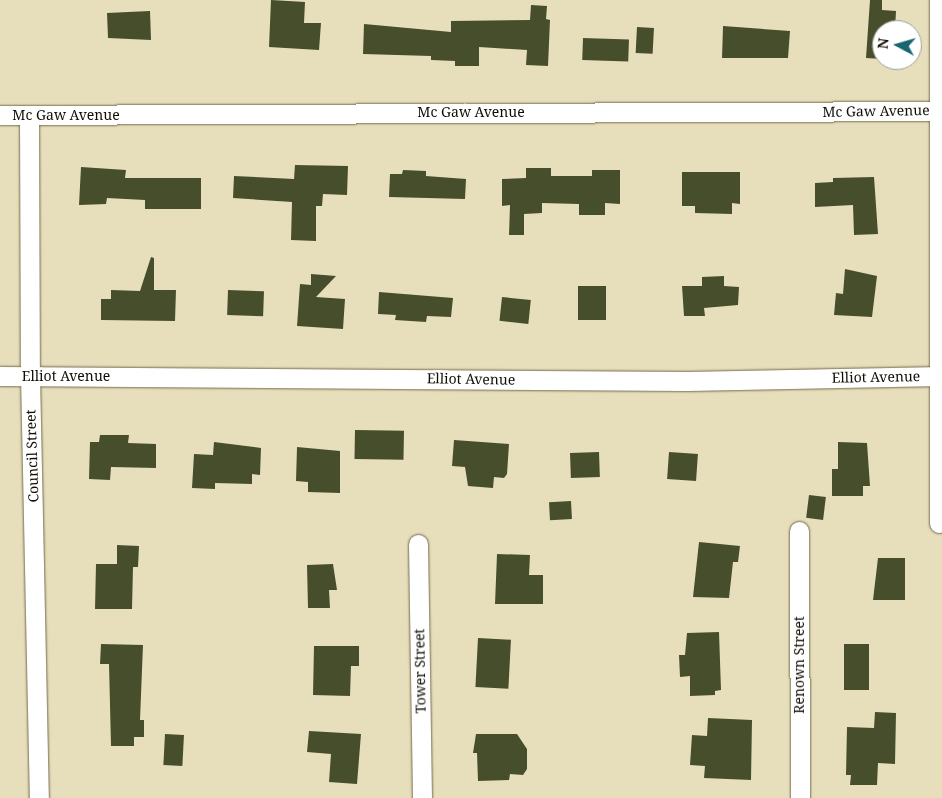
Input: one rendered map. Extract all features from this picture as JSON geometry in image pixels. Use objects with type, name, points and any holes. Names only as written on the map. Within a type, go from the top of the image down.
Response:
[{"type":"street","points":[[939,0],[941,376],[939,523]]},
{"type":"street","name":"Mc Gaw Avenue","points":[[0,114],[939,111]]},
{"type":"street","name":"Council Street","points":[[29,114],[30,375],[39,798]]},
{"type":"street","name":"Elliot Avenue","points":[[0,376],[687,381],[941,376]]},
{"type":"street","name":"Renown Street","points":[[799,531],[800,798]]},
{"type":"street","name":"Tower Street","points":[[418,544],[422,798]]},
{"type":"building","points":[[271,0],[305,2],[304,23],[321,23],[319,50],[269,47]]},
{"type":"building","points":[[870,0],[882,0],[882,10],[896,11],[896,20],[872,20],[872,58],[866,58]]},
{"type":"building","points":[[531,5],[547,6],[546,19],[550,20],[548,66],[526,65],[527,50],[479,47],[479,66],[455,66],[455,61],[431,60],[431,56],[363,54],[364,24],[451,32],[451,21],[530,20]]},
{"type":"building","points":[[150,11],[151,40],[108,38],[107,13]]},
{"type":"building","points":[[723,26],[790,31],[788,58],[722,58]]},
{"type":"building","points":[[637,27],[654,28],[653,54],[636,53]]},
{"type":"building","points":[[583,38],[629,40],[628,62],[582,60]]},
{"type":"building","points":[[295,165],[348,166],[347,195],[323,194],[322,206],[316,206],[316,241],[291,240],[292,202],[233,198],[234,176],[294,179]]},
{"type":"building","points":[[81,167],[126,170],[125,178],[201,178],[201,209],[145,209],[145,200],[107,198],[106,204],[79,205]]},
{"type":"building","points":[[526,168],[551,168],[551,176],[592,176],[592,170],[620,170],[620,204],[605,203],[605,215],[579,215],[579,204],[542,203],[542,213],[524,214],[524,235],[509,235],[510,205],[502,206],[502,179],[526,178]]},
{"type":"building","points":[[403,170],[426,171],[426,176],[466,179],[465,199],[389,197],[390,174],[402,174]]},
{"type":"building","points":[[682,172],[740,172],[740,204],[732,203],[732,214],[695,213],[695,206],[682,206]]},
{"type":"building","points":[[874,177],[878,234],[854,235],[853,205],[815,207],[815,183],[833,182],[833,178]]},
{"type":"building","points":[[151,257],[154,258],[154,290],[176,290],[175,321],[101,320],[101,299],[111,299],[111,290],[140,291]]},
{"type":"building","points":[[845,269],[877,276],[872,317],[834,315],[836,293],[843,294]]},
{"type":"building","points":[[311,274],[336,276],[316,297],[345,299],[343,329],[297,326],[300,284],[311,285]]},
{"type":"building","points":[[724,276],[724,286],[739,287],[738,305],[704,308],[705,316],[684,316],[682,286],[702,286],[702,277]]},
{"type":"building","points":[[578,286],[606,286],[606,320],[578,320]]},
{"type":"building","points":[[228,290],[264,291],[263,316],[227,315]]},
{"type":"building","points":[[379,292],[453,298],[451,317],[427,316],[426,322],[395,320],[396,315],[378,314]]},
{"type":"building","points":[[502,297],[531,300],[528,324],[499,321]]},
{"type":"building","points":[[355,430],[404,431],[403,460],[354,459]]},
{"type":"building","points":[[100,435],[129,435],[128,443],[156,444],[156,468],[111,467],[110,480],[89,479],[90,442],[99,442]]},
{"type":"building","points":[[454,440],[509,444],[507,474],[504,478],[494,477],[493,488],[468,486],[465,467],[452,466]]},
{"type":"building","points":[[214,442],[261,448],[260,475],[252,474],[252,484],[215,483],[215,489],[192,488],[194,454],[213,455]]},
{"type":"building","points":[[838,442],[867,443],[870,486],[863,486],[863,496],[832,496],[832,469],[838,469]]},
{"type":"building","points":[[297,447],[340,451],[340,493],[308,492],[308,482],[296,481]]},
{"type":"building","points":[[599,452],[600,477],[571,478],[570,453]]},
{"type":"building","points":[[669,452],[698,454],[696,481],[667,479]]},
{"type":"building","points":[[809,495],[826,497],[823,520],[806,518]]},
{"type":"building","points":[[571,501],[572,519],[550,520],[549,502]]},
{"type":"building","points":[[699,542],[740,546],[738,562],[733,562],[729,598],[693,597]]},
{"type":"building","points":[[117,545],[139,546],[138,567],[133,567],[132,609],[95,609],[96,564],[117,564]]},
{"type":"building","points":[[497,554],[530,555],[529,575],[543,575],[543,604],[495,604]]},
{"type":"building","points":[[878,558],[905,558],[905,600],[873,600]]},
{"type":"building","points":[[333,564],[337,590],[329,590],[330,608],[308,608],[307,565]]},
{"type":"building","points":[[719,632],[721,690],[715,691],[715,695],[690,696],[690,676],[680,677],[679,655],[685,655],[687,633]]},
{"type":"building","points":[[478,638],[511,640],[508,689],[475,687]]},
{"type":"building","points":[[101,644],[143,645],[140,720],[144,720],[144,737],[134,737],[134,746],[111,746],[109,664],[100,664]]},
{"type":"building","points":[[844,644],[869,644],[869,690],[844,690]]},
{"type":"building","points":[[314,646],[359,646],[359,666],[351,666],[350,696],[313,695]]},
{"type":"building","points":[[875,712],[896,713],[895,764],[878,763],[877,785],[850,785],[851,775],[846,775],[847,727],[874,728]]},
{"type":"building","points":[[708,718],[752,720],[751,780],[704,778],[705,766],[690,765],[692,735],[707,736]]},
{"type":"building","points":[[309,731],[361,734],[357,784],[329,782],[331,754],[307,752]]},
{"type":"building","points":[[165,734],[184,735],[182,766],[163,765]]},
{"type":"building","points":[[476,734],[517,734],[527,749],[527,769],[523,775],[510,774],[509,780],[478,781],[477,753],[473,753]]}]
